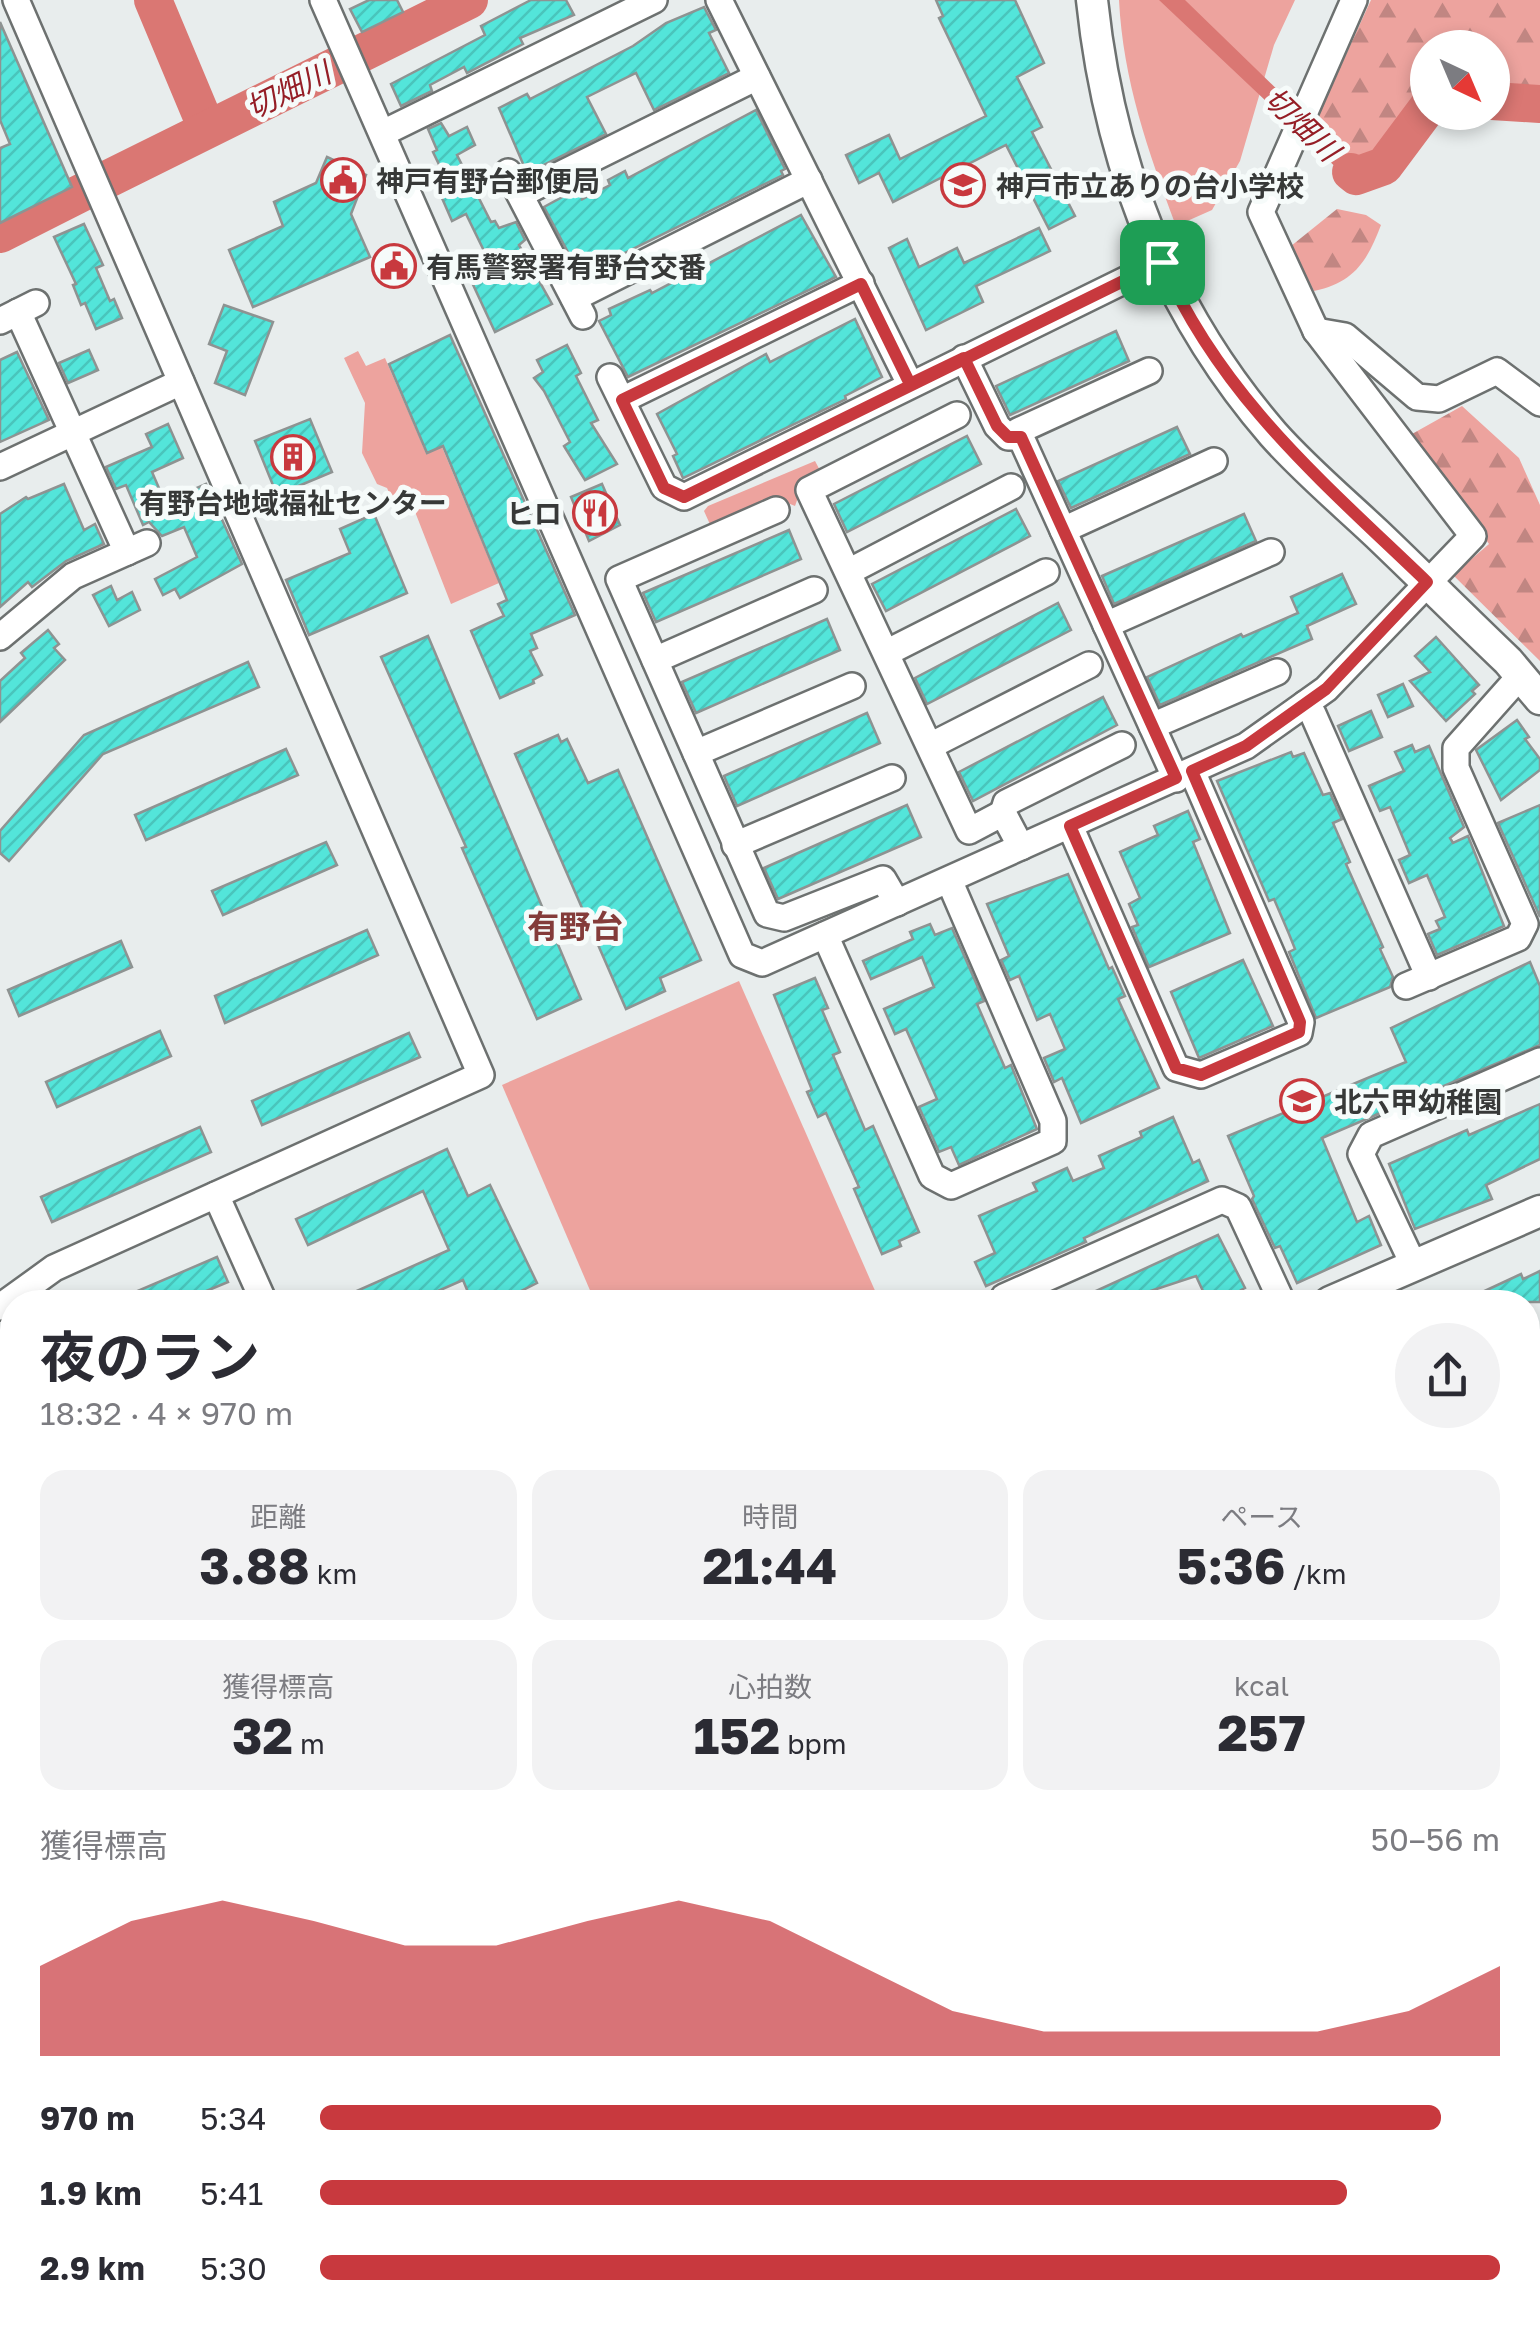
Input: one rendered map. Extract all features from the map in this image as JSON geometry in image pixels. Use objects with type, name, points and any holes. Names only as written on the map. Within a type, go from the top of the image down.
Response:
[{"type":"street","points":[[16,0],[481,1075],[54,1268],[24,1290]]},
{"type":"street","points":[[323,0],[742,954],[762,963],[1246,746],[1326,689],[1472,536],[1316,331],[1261,212],[1354,0]]},
{"type":"street","points":[[383,133],[654,0]]},
{"type":"street","points":[[719,0],[910,384]]},
{"type":"street","points":[[1092,0],[1118,150],[1162,262],[1195,329],[1274,435],[1530,688],[1456,748],[1456,768],[1524,924],[1518,938],[1418,981],[1306,704]]},
{"type":"street","points":[[757,77],[515,183],[579,307],[808,180]]},
{"type":"street","points":[[861,284],[616,389],[664,488],[684,497],[1162,262]]},
{"type":"street","points":[[0,637],[73,576],[137,548],[72,432],[18,312]]},
{"type":"street","points":[[1316,331],[1345,336],[1417,396],[1439,398],[1497,372],[1540,403]]},
{"type":"street","points":[[964,358],[997,426],[1008,437],[1021,437]]},
{"type":"street","points":[[1070,826],[1176,1068],[1201,1075],[1299,1032],[1300,1022],[1184,775],[1152,726],[1018,431],[1149,370]]},
{"type":"street","points":[[0,467],[181,382]]},
{"type":"street","points":[[957,415],[809,490],[970,830],[1003,813]]},
{"type":"street","points":[[1063,530],[1214,461]]},
{"type":"street","points":[[850,570],[1011,488]]},
{"type":"street","points":[[776,510],[619,579],[767,914],[784,918],[883,879],[897,903]]},
{"type":"street","points":[[1106,626],[1271,552]]},
{"type":"street","points":[[888,652],[1046,572]]},
{"type":"street","points":[[656,660],[814,590]]},
{"type":"street","points":[[930,746],[1088,665]]},
{"type":"street","points":[[1152,726],[1277,672]]},
{"type":"street","points":[[696,753],[852,686]]},
{"type":"street","points":[[1021,848],[1003,813],[1006,803],[1122,746]]},
{"type":"street","points":[[736,844],[892,778]]},
{"type":"street","points":[[825,935],[932,1176],[951,1186],[1052,1141],[1053,1121],[949,880]]},
{"type":"street","points":[[1414,1266],[1361,1154],[1371,1136],[1540,1062]]},
{"type":"street","points":[[216,1194],[259,1290]]},
{"type":"street","points":[[1020,1290],[1222,1200],[1238,1207],[1276,1290]]},
{"type":"street","points":[[1358,1290],[1540,1210]]},
{"type":"green space","points":[[1119,0],[1295,0],[1274,45],[1240,161],[1212,210],[1176,226],[1131,87]]},
{"type":"green space","points":[[1371,0],[1540,0],[1540,96],[1510,95],[1510,30],[1410,30],[1410,112],[1377,156],[1362,166],[1340,151],[1315,122]]},
{"type":"green space","points":[[1337,209],[1366,215],[1381,225],[1370,249],[1350,276],[1314,291],[1291,246]]},
{"type":"green space","points":[[358,351],[366,366],[385,358],[426,453],[442,447],[499,583],[451,604],[412,504],[397,510],[387,488],[377,484],[362,453],[365,403],[344,358]]},
{"type":"green space","points":[[1462,406],[1519,458],[1540,505],[1540,661],[1453,575],[1489,544],[1412,434]]},
{"type":"green space","points":[[815,461],[823,476],[802,486],[795,506],[778,499],[713,531],[704,511],[708,506]]},
{"type":"green space","points":[[739,981],[875,1290],[590,1290],[502,1085]]},
{"type":"water","points":[[1159,0],[1185,0],[1354,164],[1361,168],[1385,152],[1397,160],[1373,179],[1358,180],[1343,174]]},
{"type":"building","points":[[369,0],[397,0],[403,12],[362,32],[350,9]]},
{"type":"building","points":[[531,0],[566,0],[574,15],[520,38],[523,44],[467,73],[464,67],[430,85],[432,91],[401,106],[391,84],[485,35],[481,26]]},
{"type":"building","points":[[936,0],[1015,0],[1044,63],[1017,77],[1042,127],[1032,132],[1075,216],[1049,229],[1006,145],[893,202],[879,173],[859,183],[846,155],[889,135],[900,159],[986,116],[939,18],[943,16]]},
{"type":"building","points":[[704,7],[716,30],[709,33],[729,73],[654,110],[636,73],[587,97],[606,134],[527,173],[499,108],[527,94],[530,99],[633,46],[666,23]]},
{"type":"building","points":[[0,22],[72,187],[0,223],[0,148],[10,144],[0,120]]},
{"type":"building","points":[[756,110],[785,169],[781,171],[783,175],[580,275],[544,207],[579,188],[585,197],[581,200],[610,185],[608,180],[625,171],[628,178]]},
{"type":"building","points":[[441,123],[449,136],[467,127],[475,145],[457,155],[491,222],[495,221],[499,228],[516,222],[525,240],[519,245],[552,304],[495,332],[463,263],[485,253],[466,214],[452,221],[435,182],[445,177],[428,129]]},
{"type":"building","points":[[327,157],[366,175],[351,214],[370,257],[253,307],[229,250],[283,226],[274,202],[316,183]]},
{"type":"building","points":[[801,215],[836,277],[628,377],[599,321],[611,315],[609,309],[650,290],[652,293]]},
{"type":"building","points":[[84,224],[103,265],[96,268],[122,318],[96,329],[85,303],[81,305],[73,285],[76,284],[54,237]]},
{"type":"building","points":[[1039,228],[1050,251],[976,286],[983,302],[926,330],[889,248],[907,239],[919,267],[957,248],[964,263]]},
{"type":"building","points":[[224,305],[273,322],[245,395],[215,383],[227,351],[209,344]]},
{"type":"building","points":[[855,319],[882,377],[845,396],[846,399],[683,478],[673,456],[677,454],[657,414],[766,354],[770,362]]},
{"type":"building","points":[[1116,331],[1129,361],[1010,415],[996,386]]},
{"type":"building","points":[[450,335],[575,615],[531,634],[537,648],[530,651],[542,675],[534,683],[500,698],[471,631],[504,616],[498,604],[507,600],[443,446],[427,453],[389,364]]},
{"type":"building","points":[[567,345],[581,373],[576,376],[598,420],[591,423],[617,464],[585,480],[564,446],[570,442],[534,378],[543,372],[537,360]]},
{"type":"building","points":[[89,350],[98,370],[68,383],[59,363]]},
{"type":"building","points":[[17,352],[49,420],[0,442],[0,360]]},
{"type":"building","name":"有野台地域福祉センター","points":[[310,419],[332,472],[277,495],[255,441]]},
{"type":"building","points":[[168,424],[183,458],[152,472],[165,502],[206,484],[242,564],[180,598],[175,589],[163,595],[155,579],[197,557],[184,527],[162,536],[149,522],[143,525],[126,485],[116,489],[106,467],[152,447],[146,434]]},
{"type":"building","points":[[1177,427],[1190,454],[1071,508],[1058,481]]},
{"type":"building","points":[[967,436],[981,464],[847,532],[834,504]]},
{"type":"building","points":[[64,484],[84,530],[95,524],[104,544],[66,561],[32,587],[28,582],[0,607],[0,514],[26,497]]},
{"type":"building","points":[[602,484],[620,525],[589,541],[571,497]]},
{"type":"building","points":[[1016,509],[1030,536],[886,611],[872,584]]},
{"type":"building","points":[[374,514],[407,593],[309,635],[286,580],[350,553],[340,529]]},
{"type":"building","points":[[1244,514],[1256,541],[1114,604],[1102,576]]},
{"type":"building","points":[[789,530],[801,559],[656,622],[643,593]]},
{"type":"building","points":[[1342,574],[1356,604],[1307,626],[1312,639],[1160,705],[1147,677],[1298,613],[1291,597]]},
{"type":"building","points":[[111,586],[117,600],[132,592],[140,610],[109,626],[93,595]]},
{"type":"building","points":[[1058,603],[1071,630],[927,704],[915,678]]},
{"type":"building","points":[[827,619],[840,650],[696,713],[682,682]]},
{"type":"building","points":[[48,630],[59,644],[54,648],[65,660],[0,722],[0,681],[25,658],[21,653]]},
{"type":"building","points":[[428,636],[581,999],[537,1019],[381,657]]},
{"type":"building","points":[[1436,637],[1479,685],[1472,691],[1475,694],[1446,721],[1410,681],[1430,672],[1415,656]]},
{"type":"building","points":[[248,662],[259,687],[103,754],[9,861],[0,853],[0,831],[84,735]]},
{"type":"building","points":[[1403,684],[1413,706],[1388,717],[1378,695]]},
{"type":"building","points":[[1103,697],[1117,725],[973,801],[959,772]]},
{"type":"building","points":[[1371,711],[1382,737],[1349,751],[1338,726]]},
{"type":"building","points":[[867,713],[880,743],[737,806],[724,776]]},
{"type":"building","points":[[1517,720],[1540,759],[1540,770],[1501,800],[1476,750]]},
{"type":"building","points":[[558,735],[561,742],[567,739],[588,783],[618,770],[701,960],[660,978],[665,991],[626,1009],[515,754]]},
{"type":"building","points":[[1412,745],[1415,752],[1429,746],[1464,827],[1450,838],[1453,843],[1468,836],[1504,926],[1437,955],[1428,934],[1440,929],[1436,921],[1445,917],[1427,875],[1409,883],[1399,860],[1410,855],[1390,807],[1380,811],[1369,786],[1404,771],[1395,752]]},
{"type":"building","points":[[286,749],[298,775],[146,840],[135,815]]},
{"type":"building","points":[[1291,752],[1293,757],[1304,753],[1323,795],[1330,793],[1342,819],[1333,823],[1350,862],[1346,864],[1393,977],[1390,987],[1316,1018],[1289,952],[1295,949],[1289,934],[1274,899],[1269,901],[1217,781]]},
{"type":"building","points":[[907,805],[921,837],[778,899],[764,868]]},
{"type":"building","points":[[1540,805],[1540,917],[1498,823]]},
{"type":"building","points":[[1188,811],[1200,839],[1193,842],[1230,933],[1149,967],[1132,927],[1138,925],[1129,904],[1140,898],[1120,852],[1158,835],[1154,826]]},
{"type":"building","points":[[326,842],[337,865],[223,915],[212,891]]},
{"type":"building","points":[[1068,874],[1109,969],[1112,967],[1125,996],[1118,999],[1159,1088],[1081,1123],[1062,1078],[1054,1082],[1044,1058],[1065,1049],[1050,1014],[1037,1020],[1019,976],[1010,980],[1001,960],[1009,956],[987,904]]},
{"type":"building","points":[[930,924],[935,935],[952,928],[984,1001],[977,1004],[1005,1068],[1011,1065],[1037,1129],[959,1165],[951,1147],[939,1152],[919,1107],[937,1099],[906,1029],[895,1034],[884,1009],[934,987],[922,957],[871,979],[863,961],[913,939],[910,932]]},
{"type":"building","points":[[367,930],[378,955],[225,1023],[215,996]]},
{"type":"building","points":[[121,941],[132,967],[19,1016],[8,990]]},
{"type":"building","points":[[1243,960],[1273,1026],[1199,1058],[1171,992]]},
{"type":"building","points":[[1530,962],[1540,986],[1540,1045],[1322,1138],[1357,1222],[1369,1216],[1381,1245],[1297,1283],[1252,1199],[1228,1136],[1406,1062],[1391,1028]]},
{"type":"building","points":[[815,978],[828,1008],[822,1010],[840,1052],[833,1055],[865,1130],[873,1126],[919,1232],[882,1254],[854,1189],[859,1187],[826,1113],[818,1117],[807,1092],[812,1090],[774,995]]},
{"type":"building","points":[[160,1031],[171,1056],[57,1107],[46,1082]]},
{"type":"building","points":[[409,1033],[420,1057],[262,1125],[252,1101]]},
{"type":"building","points":[[1540,1104],[1540,1159],[1486,1185],[1492,1199],[1415,1229],[1389,1164]]},
{"type":"building","points":[[1173,1117],[1193,1163],[1199,1160],[1208,1181],[986,1286],[975,1262],[995,1253],[979,1216],[1037,1191],[1033,1183],[1067,1168],[1073,1181],[1104,1168],[1099,1156],[1142,1137],[1140,1132]]},
{"type":"building","points":[[200,1127],[211,1152],[52,1222],[41,1197]]},
{"type":"building","points":[[447,1149],[468,1196],[490,1185],[537,1283],[523,1290],[467,1290],[463,1280],[440,1290],[359,1290],[449,1250],[423,1191],[308,1245],[296,1219]]},
{"type":"building","points":[[1218,1235],[1245,1288],[1202,1290],[1196,1276],[1153,1290],[1098,1290]]},
{"type":"building","points":[[217,1257],[228,1282],[209,1290],[140,1290]]},
{"type":"building","points":[[1540,1271],[1540,1290],[1487,1290],[1521,1274],[1523,1279]]},
{"type":"waterway","points":[[153,0],[207,129]]},
{"type":"waterway","name":"切畑川","points":[[106,180],[469,0]]},
{"type":"waterway","name":"切畑川","points":[[1510,102],[1540,104]]},
{"type":"waterway","name":"切畑川","points":[[1351,172],[1356,176],[1384,166],[1411,130]]},
{"type":"waterway","name":"切畑川","points":[[0,234],[83,192]]},
{"type":"place","name":"神戸有野台郵便局","points":[[343,180]]},
{"type":"place","name":"神戸市立ありの台小学校","points":[[963,185]]},
{"type":"place","name":"有馬警察署有野台交番","points":[[394,266]]},
{"type":"place","name":"有野台地域福祉センター","points":[[293,457]]},
{"type":"place","name":"ヒロ","points":[[595,513]]},
{"type":"place","name":"北六甲幼稚園","points":[[1302,1101]]},
{"type":"district","name":"有野台","points":[[575,926]]},
{"type":"route","points":[[1162,262],[910,384],[684,497],[664,488],[622,400],[861,284],[910,384],[964,358],[997,426],[1008,437],[1021,437],[1176,778],[1070,826],[1176,1068],[1201,1075],[1299,1032],[1300,1022],[1192,771],[1246,746],[1326,689],[1427,582],[1274,435],[1195,329],[1162,262]]}]
